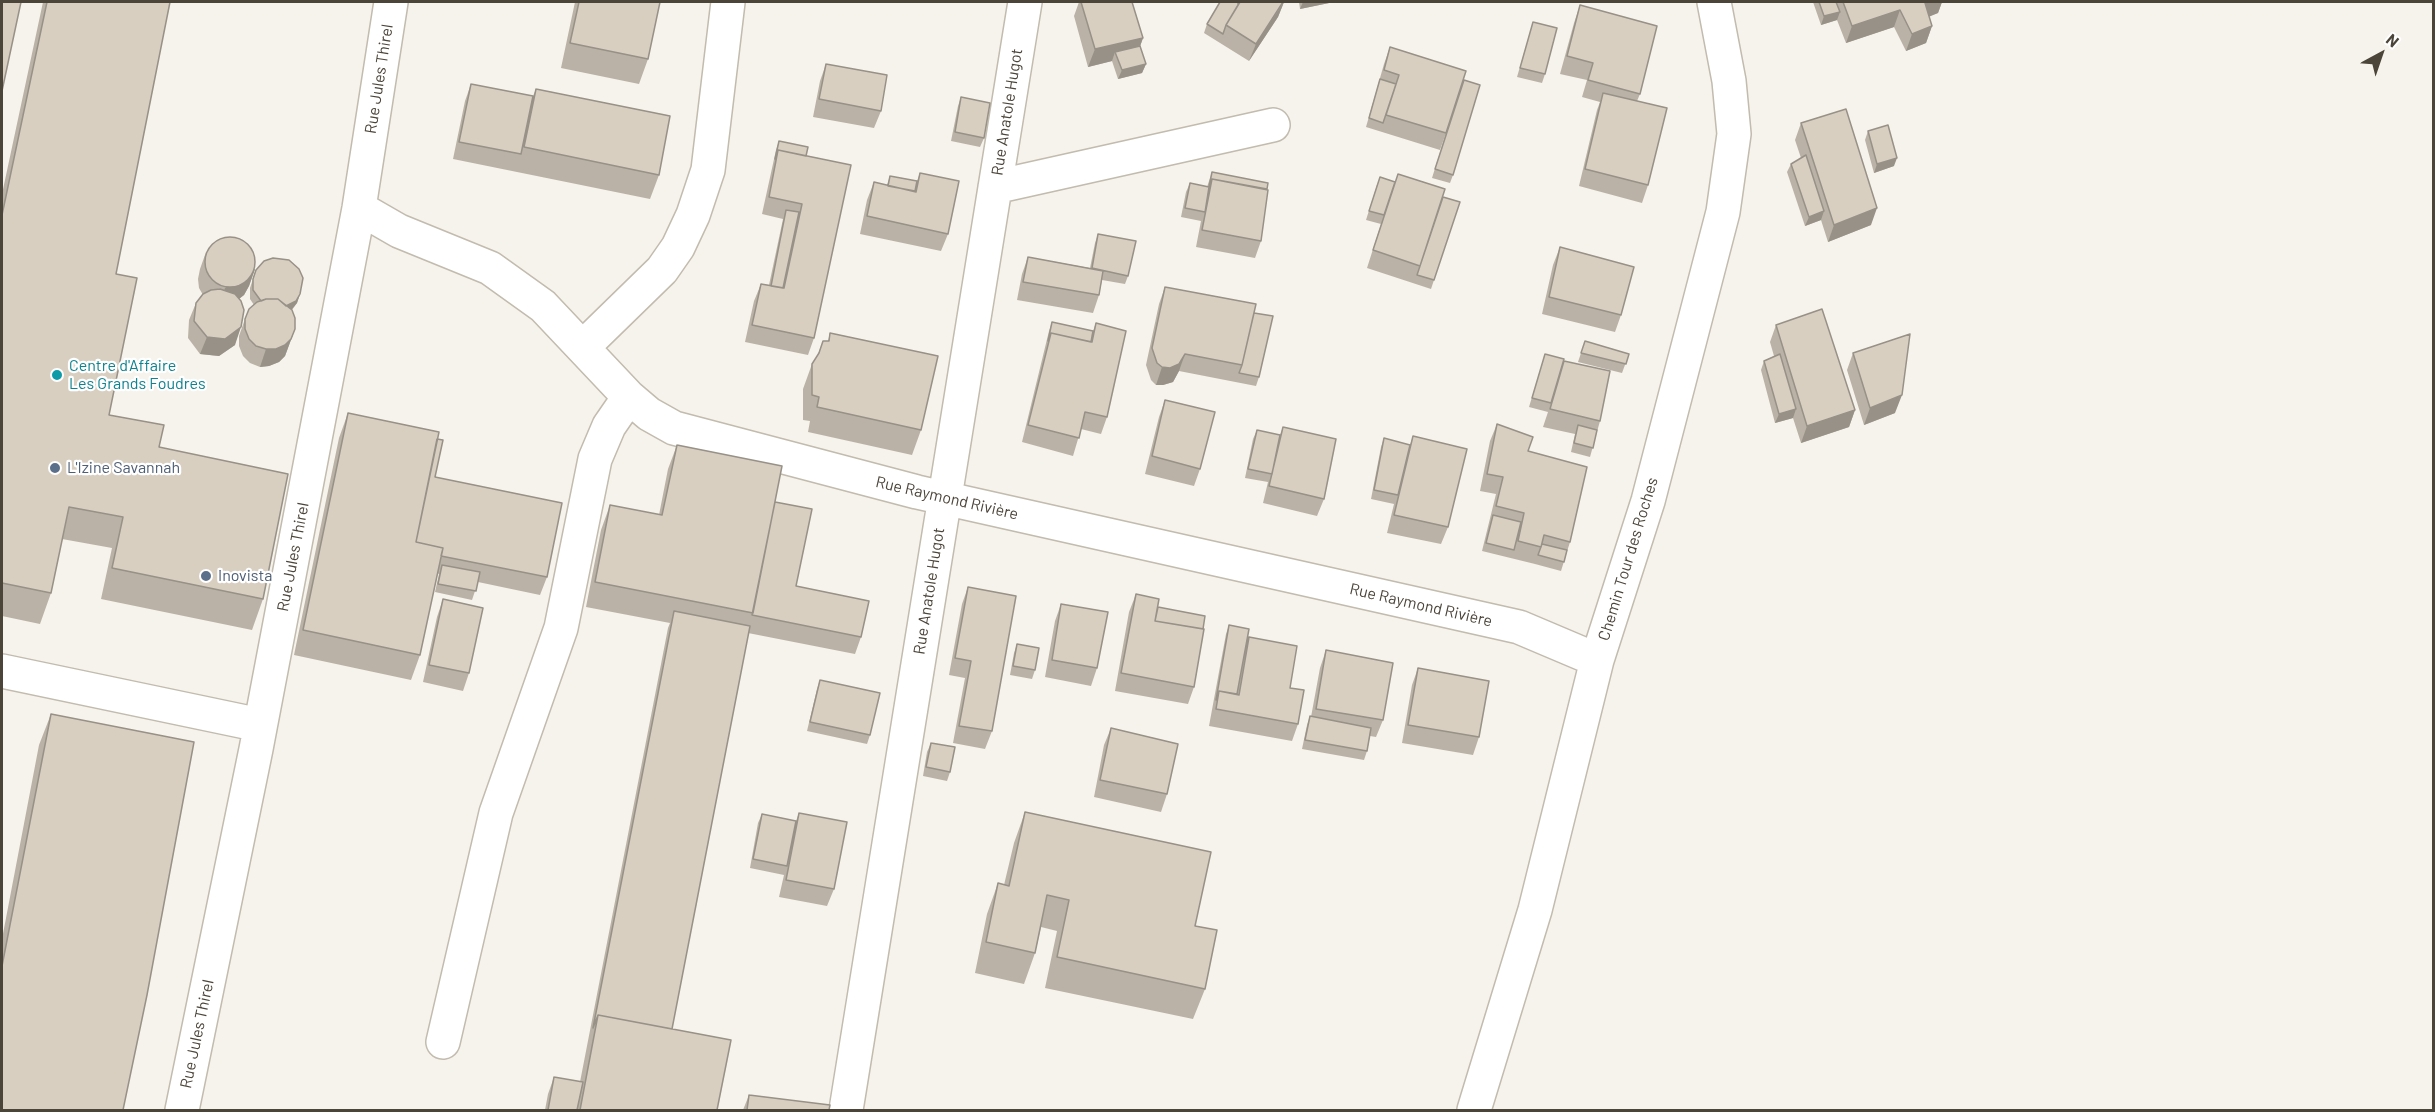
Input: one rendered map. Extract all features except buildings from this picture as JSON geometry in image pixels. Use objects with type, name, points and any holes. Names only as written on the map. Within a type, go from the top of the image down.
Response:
[{"type":"street","name":"Rue Jules Thirel","points":[[182,1110],[260,725],[360,208],[391,2]]},
{"type":"street","points":[[583,347],[662,270],[678,247],[693,215],[708,170],[728,2]]},
{"type":"street","name":"Rue Anatole Hugot","points":[[846,1110],[1025,2]]},
{"type":"street","name":"Chemin Tour des Roches","points":[[1474,1110],[1535,910],[1596,660],[1648,501],[1724,212],[1734,134],[1730,81],[1714,2]]},
{"type":"street","points":[[995,187],[1273,125]]},
{"type":"street","name":"Rue Raymond Rivière","points":[[360,208],[399,231],[490,268],[543,306],[629,397],[649,414],[674,428],[944,498],[1519,627],[1596,660]]},
{"type":"street","points":[[443,1042],[496,813],[561,628],[595,459],[609,426],[629,397]]},
{"type":"street","points":[[2,672],[260,725]]},
{"type":"place","name":"Centre d'Affaire Les Grands Foudres","points":[[57,375]]},
{"type":"place","name":"L'Izine Savannah","points":[[55,468]]},
{"type":"place","name":"Inovista","points":[[206,576]]}]
